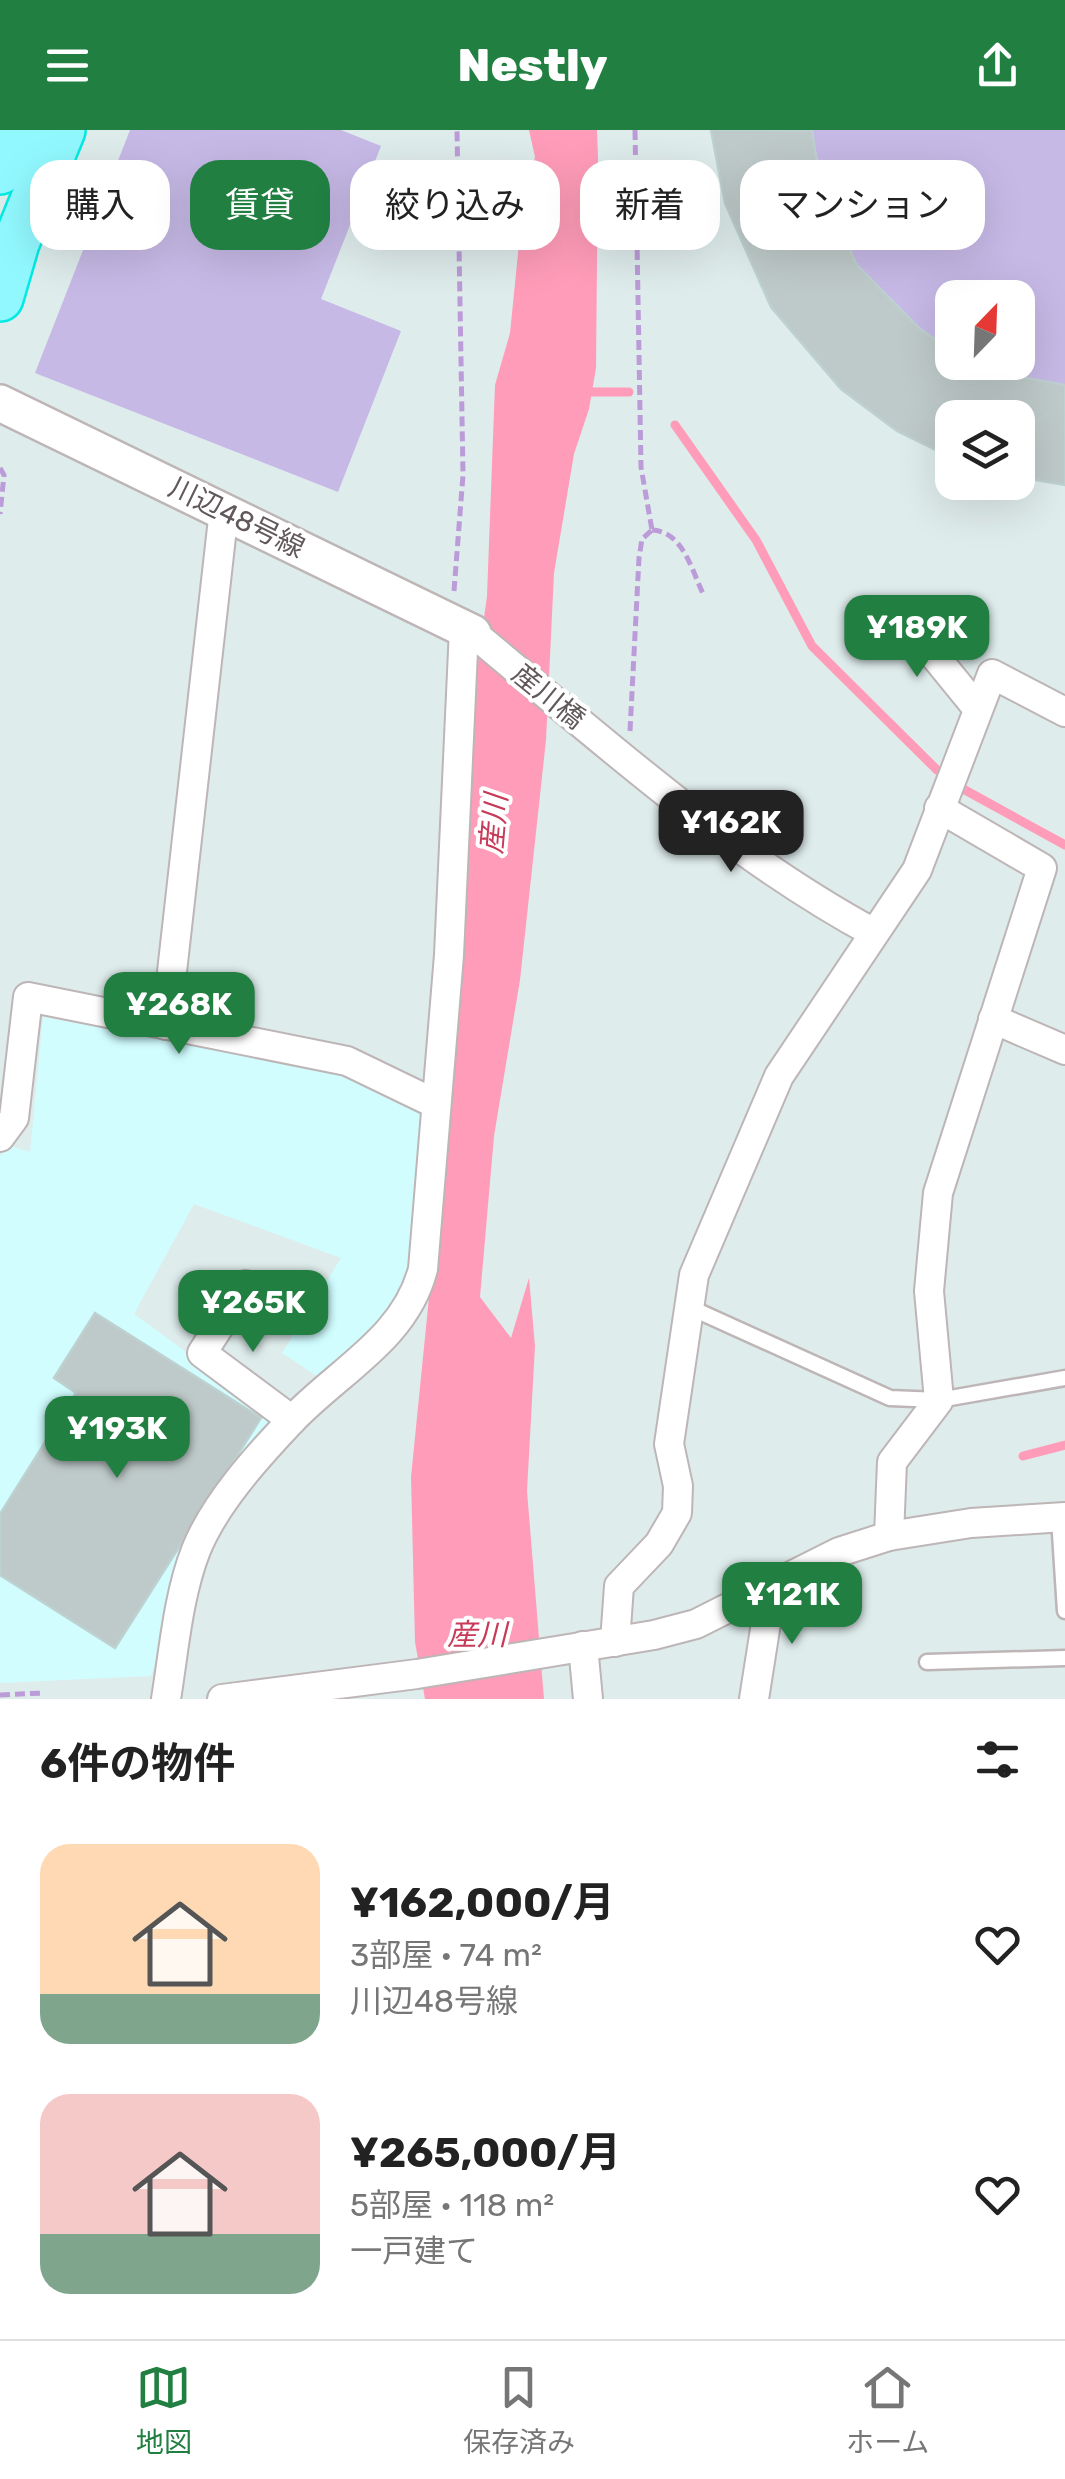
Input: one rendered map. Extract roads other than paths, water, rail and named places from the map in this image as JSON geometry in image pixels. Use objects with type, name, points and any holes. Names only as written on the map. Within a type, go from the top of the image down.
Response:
[{"type":"highway","points":[[0,171],[17,130]]},
{"type":"highway","points":[[0,298],[16,243],[62,130]]},
{"type":"street","name":"川辺48号線","points":[[0,403],[463,628]]},
{"type":"street","points":[[166,1025],[224,510]]},
{"type":"street","points":[[902,616],[977,708]]},
{"type":"street","points":[[166,1699],[197,1548],[230,1495],[292,1420],[388,1334],[415,1300],[423,1270],[448,955],[463,628]]},
{"type":"street","name":"産川橋","points":[[463,628],[628,761],[808,897],[874,933]]},
{"type":"street","points":[[615,1642],[618,1586],[659,1544],[677,1513],[678,1486],[669,1444],[694,1275],[779,1076],[917,870],[992,674],[1065,712]]},
{"type":"street","points":[[889,1536],[892,1462],[939,1400],[929,1291],[938,1193],[1042,868],[938,808]]},
{"type":"street","points":[[0,1137],[14,1118],[28,997],[346,1061],[436,1104]]},
{"type":"street","points":[[994,1020],[1065,1050]]},
{"type":"street","points":[[246,1285],[202,1353],[292,1420]]},
{"type":"street","points":[[222,1699],[416,1674],[615,1642],[696,1624],[839,1552],[889,1536],[971,1523],[1062,1518]]},
{"type":"street","points":[[754,1699],[772,1585]]},
{"type":"street","points":[[577,1649],[588,1699]]},
{"type":"lane","points":[[690,1306],[890,1398],[939,1400],[1065,1378]]},
{"type":"lane","points":[[1062,1518],[1065,1611]]},
{"type":"lane","points":[[927,1662],[1065,1658]]},
{"type":"water","name":"産川","points":[[529,130],[597,130],[598,160],[580,160],[580,250],[597,250],[596,368],[589,409],[574,454],[554,573],[546,740],[520,980],[494,1136],[480,1297],[511,1338],[529,1278],[535,1346],[527,1491],[544,1699],[425,1699],[415,1642],[411,1477],[462,968],[478,661],[487,596],[495,385],[510,333],[518,250],[560,250],[560,160],[534,160]]},
{"type":"waterway","points":[[582,392],[629,392]]},
{"type":"waterway","points":[[675,425],[756,540],[812,646],[937,770]]},
{"type":"waterway","points":[[965,790],[1065,845]]},
{"type":"waterway","points":[[1023,1456],[1065,1445]]}]
